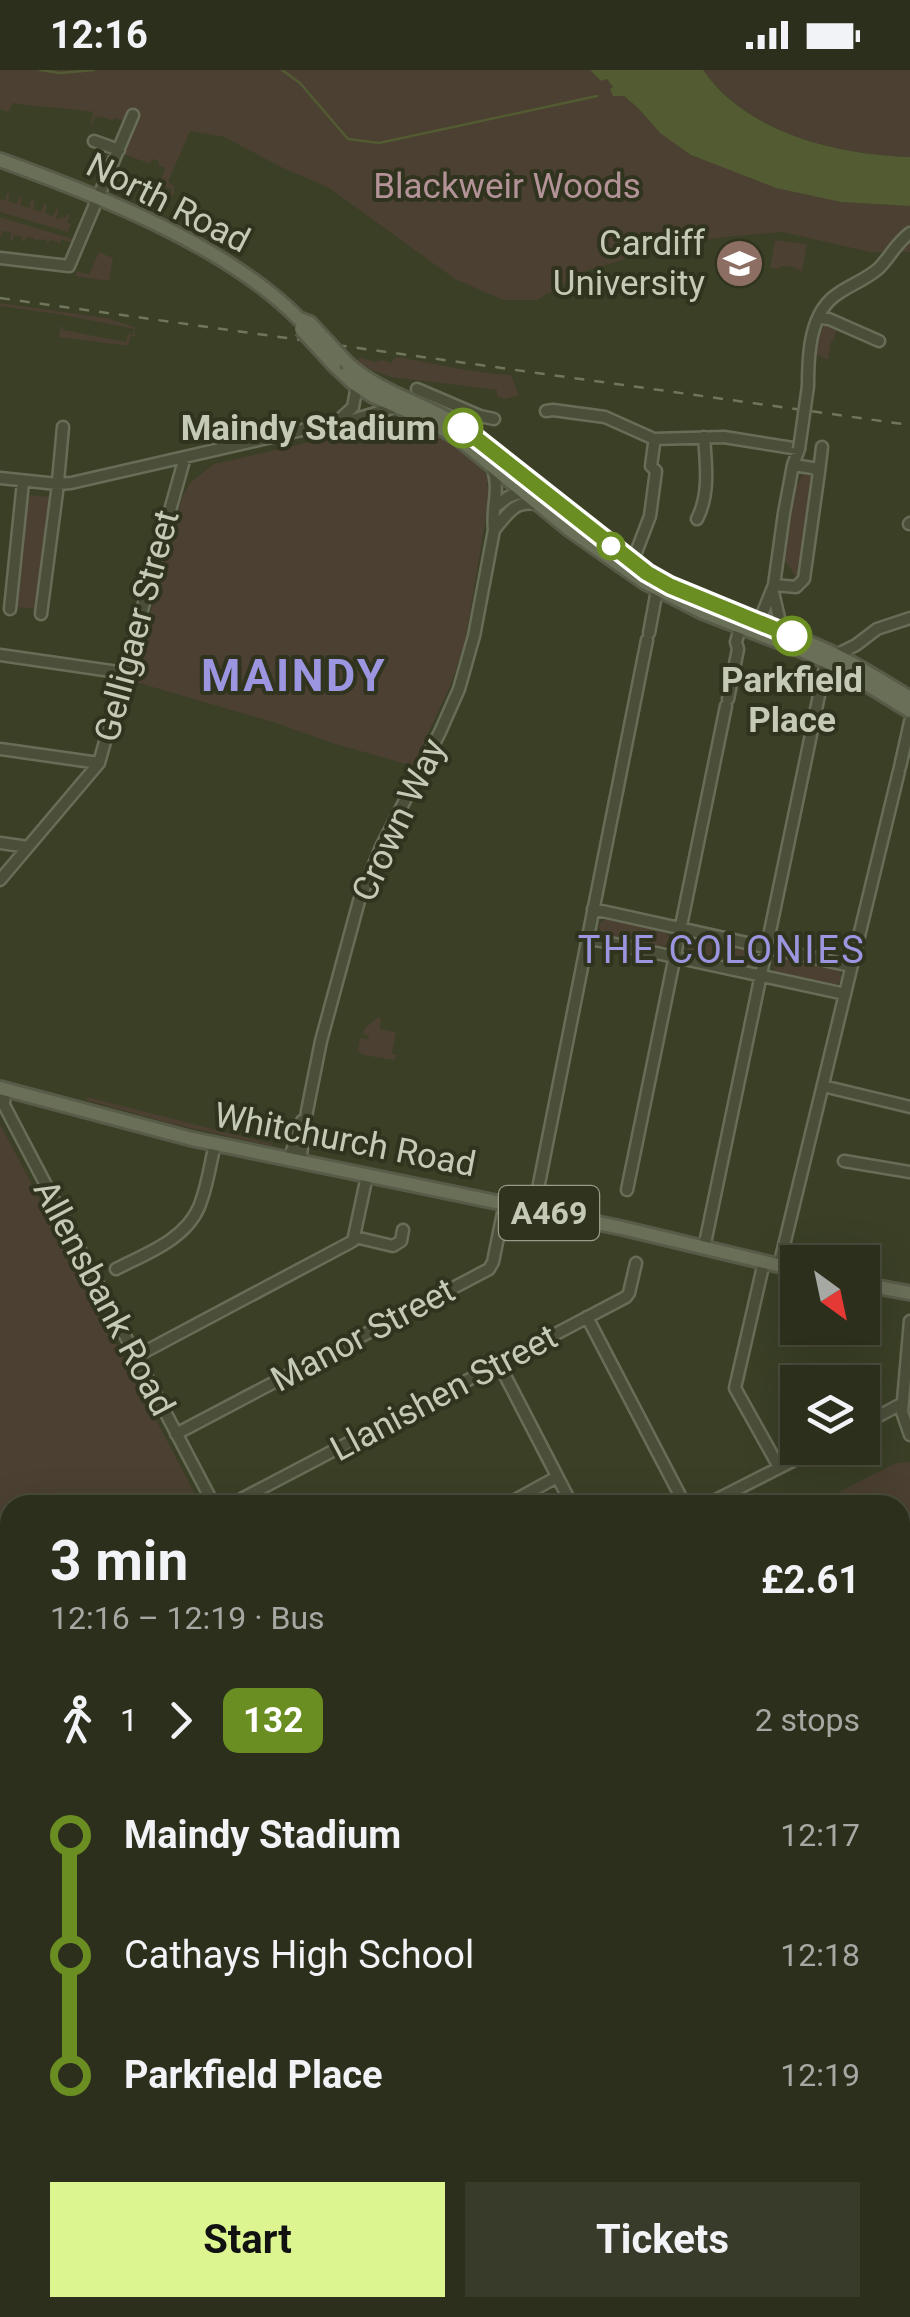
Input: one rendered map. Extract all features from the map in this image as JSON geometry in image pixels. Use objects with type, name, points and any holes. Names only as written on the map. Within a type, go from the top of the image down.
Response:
[{"type":"main road","name":"North Road","points":[[0,160],[98,199],[222,259],[294,314],[301,329],[341,364],[380,387],[443,408],[634,576],[740,628],[782,632],[831,658],[910,711]]},
{"type":"main road","name":"North Road","points":[[341,364],[356,386],[435,424],[524,490],[670,586],[761,629],[854,664],[910,698]]},
{"type":"main road","name":"Whitchurch Road","points":[[3,1088],[214,1144],[534,1209],[780,1266]]},
{"type":"main road","points":[[880,1287],[910,1292]]},
{"type":"street","points":[[0,258],[69,266],[133,115]]},
{"type":"street","points":[[94,140],[119,150]]},
{"type":"street","points":[[761,629],[774,588],[777,552],[799,449],[812,334],[829,300],[872,273],[910,233]]},
{"type":"street","points":[[820,318],[878,340]]},
{"type":"street","points":[[338,422],[354,407],[356,386]]},
{"type":"street","points":[[418,389],[443,408],[494,419]]},
{"type":"street","points":[[0,478],[71,483],[343,423],[396,407]]},
{"type":"street","points":[[546,411],[604,417],[654,439],[729,437],[799,449]]},
{"type":"street","points":[[41,614],[63,427]]},
{"type":"street","points":[[697,519],[706,482],[704,437]]},
{"type":"street","points":[[632,563],[652,507],[654,444]]},
{"type":"street","points":[[774,588],[796,588],[804,579],[822,448]]},
{"type":"street","name":"Gelligaer Street","points":[[0,880],[99,763],[185,456]]},
{"type":"street","name":"Crown Way","points":[[294,1161],[297,1131],[306,1111],[359,901],[380,848],[440,732],[474,636],[494,530],[497,484],[489,462]]},
{"type":"street","points":[[793,465],[819,472]]},
{"type":"street","points":[[10,609],[24,482]]},
{"type":"street","points":[[495,508],[524,490]]},
{"type":"street","points":[[494,530],[512,507],[541,498]]},
{"type":"street","points":[[774,588],[782,632]]},
{"type":"street","points":[[534,1209],[657,590]]},
{"type":"street","points":[[761,629],[775,605]]},
{"type":"street","points":[[704,1248],[814,722],[831,658],[877,629],[910,618]]},
{"type":"street","points":[[627,1190],[740,628]]},
{"type":"street","points":[[854,664],[856,645]]},
{"type":"street","points":[[0,655],[125,673]]},
{"type":"street","points":[[785,1245],[910,722]]},
{"type":"street","points":[[0,749],[99,763]]},
{"type":"street","points":[[0,843],[28,847]]},
{"type":"street","points":[[593,910],[852,966]]},
{"type":"street","points":[[588,938],[844,994]]},
{"type":"street","points":[[823,1086],[910,1107]]},
{"type":"street","name":"Allensbank Road","points":[[3,1088],[4,1104],[209,1495]]},
{"type":"street","points":[[116,1269],[169,1241],[190,1222],[198,1208],[214,1144]]},
{"type":"street","points":[[844,1161],[910,1172]]},
{"type":"street","points":[[135,1357],[352,1241],[368,1176]]},
{"type":"street","name":"Manor Street","points":[[176,1434],[489,1268],[505,1203]]},
{"type":"street","points":[[355,1237],[393,1246],[401,1241],[404,1230]]},
{"type":"street","points":[[764,1262],[736,1388],[779,1468]]},
{"type":"street","name":"Llanishen Street","points":[[249,1495],[628,1295],[636,1263]]},
{"type":"street","points":[[587,1318],[681,1495]]},
{"type":"street","points":[[910,1321],[902,1412],[910,1435]]},
{"type":"street","points":[[499,1364],[567,1495]]},
{"type":"street","points":[[880,1415],[903,1403]]},
{"type":"street","points":[[726,1495],[785,1465]]},
{"type":"street","points":[[524,1495],[557,1477]]},
{"type":"green space","name":"Blackweir Woods","points":[[0,70],[590,70],[601,81],[607,79],[613,96],[624,96],[660,133],[841,202],[910,206],[910,252],[870,252],[782,232],[736,236],[679,243],[586,271],[537,300],[503,300],[455,279],[329,188],[224,137],[190,131],[168,182],[175,187],[173,196],[172,189],[164,186],[161,192],[157,190],[165,168],[158,165],[159,161],[152,159],[150,164],[121,153],[137,111],[130,111],[127,122],[95,117],[90,131],[93,112],[13,103],[8,112],[0,109]]},
{"type":"green space","points":[[703,70],[910,70],[910,157],[824,145],[769,125],[722,92]]},
{"type":"green space","points":[[7,193],[8,201],[17,204],[20,196],[20,205],[29,208],[31,200],[35,201],[33,209],[41,212],[47,205],[45,213],[53,216],[59,209],[56,218],[70,215],[68,232],[0,212],[0,199],[5,200]]},
{"type":"green space","points":[[0,218],[73,239],[61,240],[60,246],[58,242],[50,240],[48,245],[46,240],[35,242],[34,238],[26,237],[25,242],[14,235],[10,240],[11,232],[3,231],[0,238]]},
{"type":"green space","points":[[775,240],[807,244],[802,272],[793,267],[770,268]]},
{"type":"green space","points":[[99,252],[113,258],[109,281],[75,276],[77,271],[89,275]]},
{"type":"green space","points":[[0,306],[106,318],[135,329]]},
{"type":"green space","points":[[61,323],[63,330],[126,342],[135,329],[128,346],[59,337]]},
{"type":"green space","points":[[832,324],[837,326],[828,360],[815,354],[817,332]]},
{"type":"green space","points":[[360,357],[391,363],[399,357],[511,375],[519,395],[505,399],[497,396],[497,390],[391,377],[357,361]]},
{"type":"green space","points":[[402,421],[425,428],[452,444],[491,482],[487,482],[487,487],[491,487],[465,642],[451,684],[413,766],[132,681],[182,497],[190,483],[214,464]]},
{"type":"green space","points":[[804,471],[813,478],[799,581],[784,559],[784,552],[796,487]]},
{"type":"green space","points":[[27,495],[51,497],[36,609],[14,607]]},
{"type":"green space","points":[[608,917],[664,929],[671,941],[661,949],[603,937],[598,925]]},
{"type":"green space","points":[[694,936],[751,949],[757,961],[747,968],[690,956],[685,944]]},
{"type":"green space","points":[[781,954],[837,967],[844,979],[821,985],[776,974],[772,962]]},
{"type":"green space","points":[[381,1018],[380,1029],[396,1032],[394,1060],[358,1051],[360,1038],[369,1039],[363,1034],[364,1029]]},
{"type":"green space","points":[[87,1097],[272,1144],[173,1124],[86,1100]]},
{"type":"green space","points":[[0,1124],[196,1495],[0,1495]]},
{"type":"green space","points":[[910,1462],[910,1495],[833,1495],[896,1463]]},
{"type":"shaded area","points":[[590,70],[703,70],[722,92],[769,125],[824,145],[910,157],[910,206],[841,202],[776,188],[691,155],[660,133],[624,96],[613,96],[607,79],[601,81]]},
{"type":"waterway","points":[[40,70],[94,70]]},
{"type":"waterway","points":[[282,70],[300,83],[348,139],[379,143],[597,96]]},
{"type":"railway","points":[[0,298],[910,425]]},
{"type":"bus line","name":"132","points":[[463,428],[647,573],[792,636]]},
{"type":"place","name":"Cardiff University","points":[[740,263]]},
{"type":"place","name":"Maindy Stadium","points":[[463,428]]},
{"type":"place","name":"Parkfield Place","points":[[792,636]]},
{"type":"district","name":"MAINDY","points":[[294,675]]},
{"type":"district","name":"THE COLONIES","points":[[722,950]]}]
